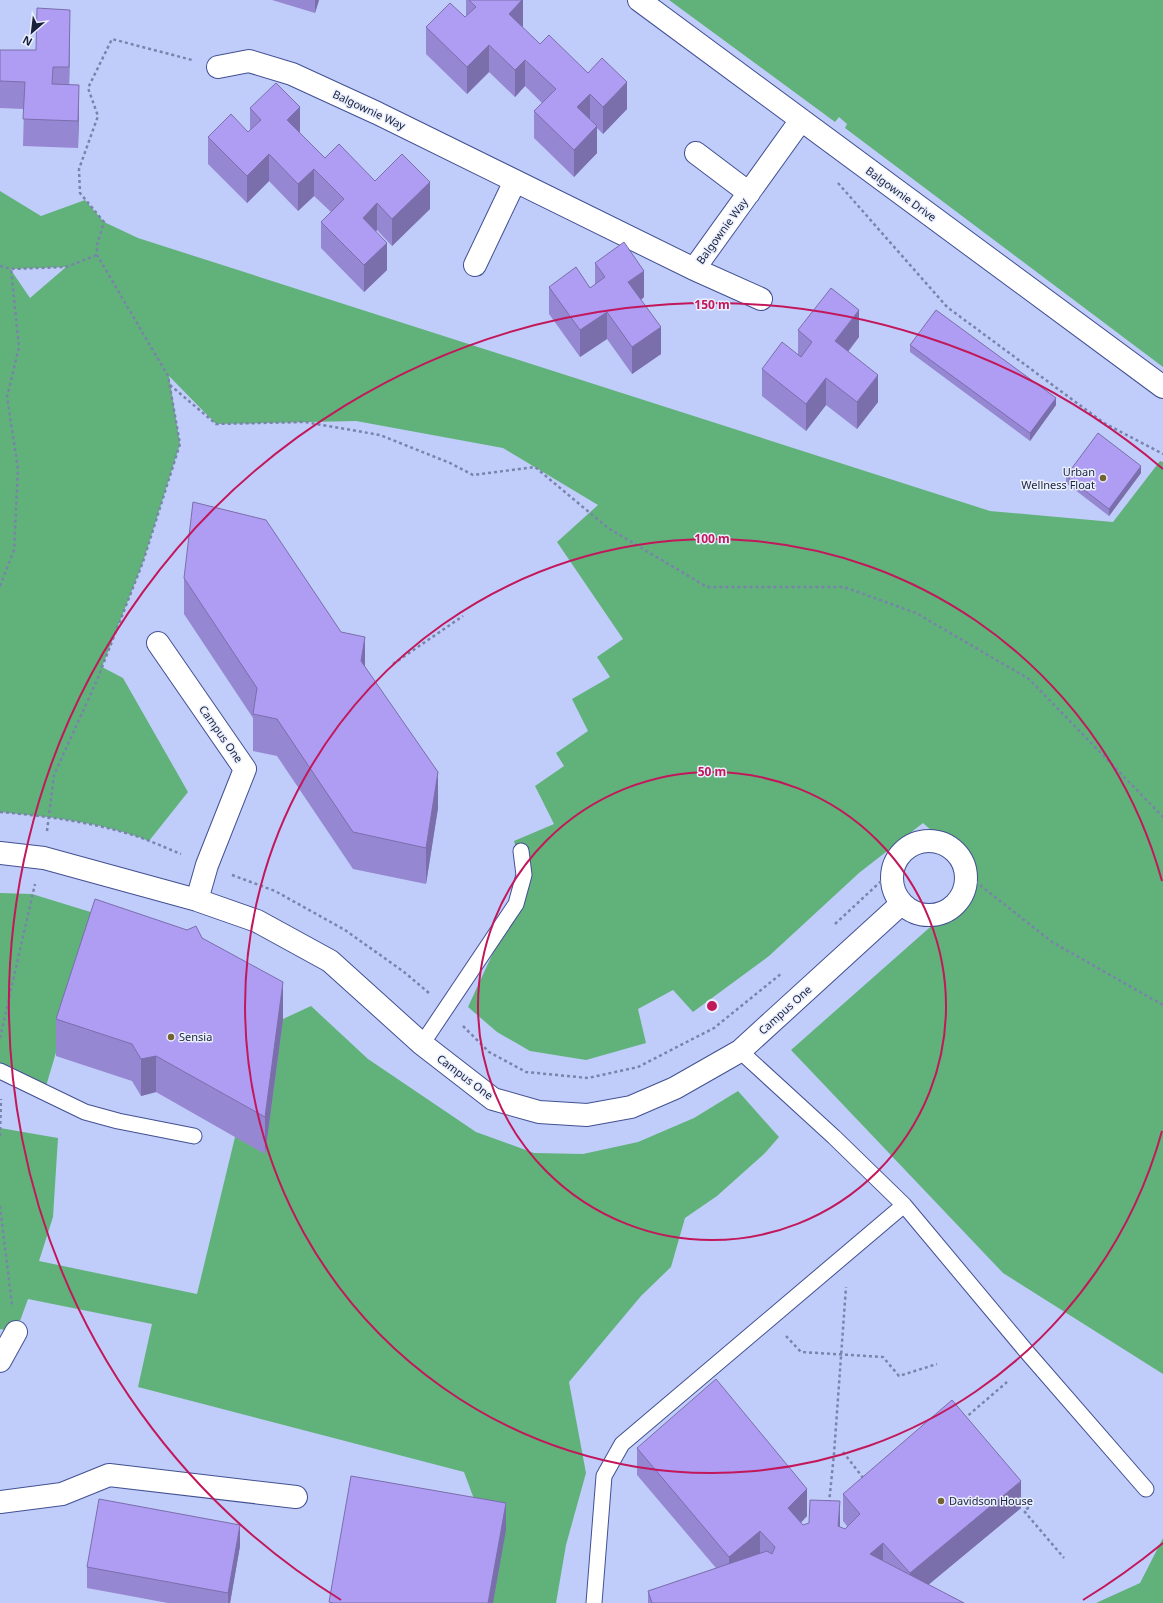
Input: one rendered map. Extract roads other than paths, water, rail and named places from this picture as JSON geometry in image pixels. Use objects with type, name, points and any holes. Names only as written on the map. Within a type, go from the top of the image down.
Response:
[{"type":"street","name":"Balgownie Drive","points":[[639,0],[1163,387]]},
{"type":"street","name":"Balgownie Way","points":[[218,67],[249,61],[292,74],[377,113],[694,269],[761,299]]},
{"type":"street","name":"Balgownie Way","points":[[694,269],[801,120]]},
{"type":"street","name":"Balgownie Way","points":[[696,153],[749,193]]},
{"type":"street","points":[[474,265],[514,181]]},
{"type":"street","name":"Campus One","points":[[158,643],[245,769],[207,865],[197,900]]},
{"type":"street","points":[[924,841],[936,841],[947,845],[957,853],[963,862],[966,874],[966,886],[962,897],[954,906],[945,912],[933,916],[921,915],[910,911],[901,904],[891,883],[892,871],[896,860],[903,850],[913,844],[924,841]]},
{"type":"street","name":"Campus One","points":[[0,853],[44,858],[197,900],[257,921],[330,961],[422,1044],[493,1099],[539,1112],[587,1115],[631,1107],[675,1088],[740,1051],[901,904]]},
{"type":"street","points":[[0,1361],[16,1332]]},
{"type":"street","points":[[0,1502],[62,1494],[109,1475],[296,1497]]},
{"type":"lane","points":[[422,1044],[516,904],[524,875],[521,852]]},
{"type":"lane","points":[[740,1051],[834,1137],[904,1205],[1026,1351],[1146,1489]]},
{"type":"lane","points":[[1,1072],[85,1112],[118,1121],[194,1136]]},
{"type":"lane","points":[[594,1603],[604,1476],[622,1444],[904,1205]]},
{"type":"place","name":"Urban Wellness Float","points":[[1103,478]]},
{"type":"place","name":"Sensia","points":[[171,1037]]},
{"type":"place","name":"Davidson House","points":[[941,1501]]}]
